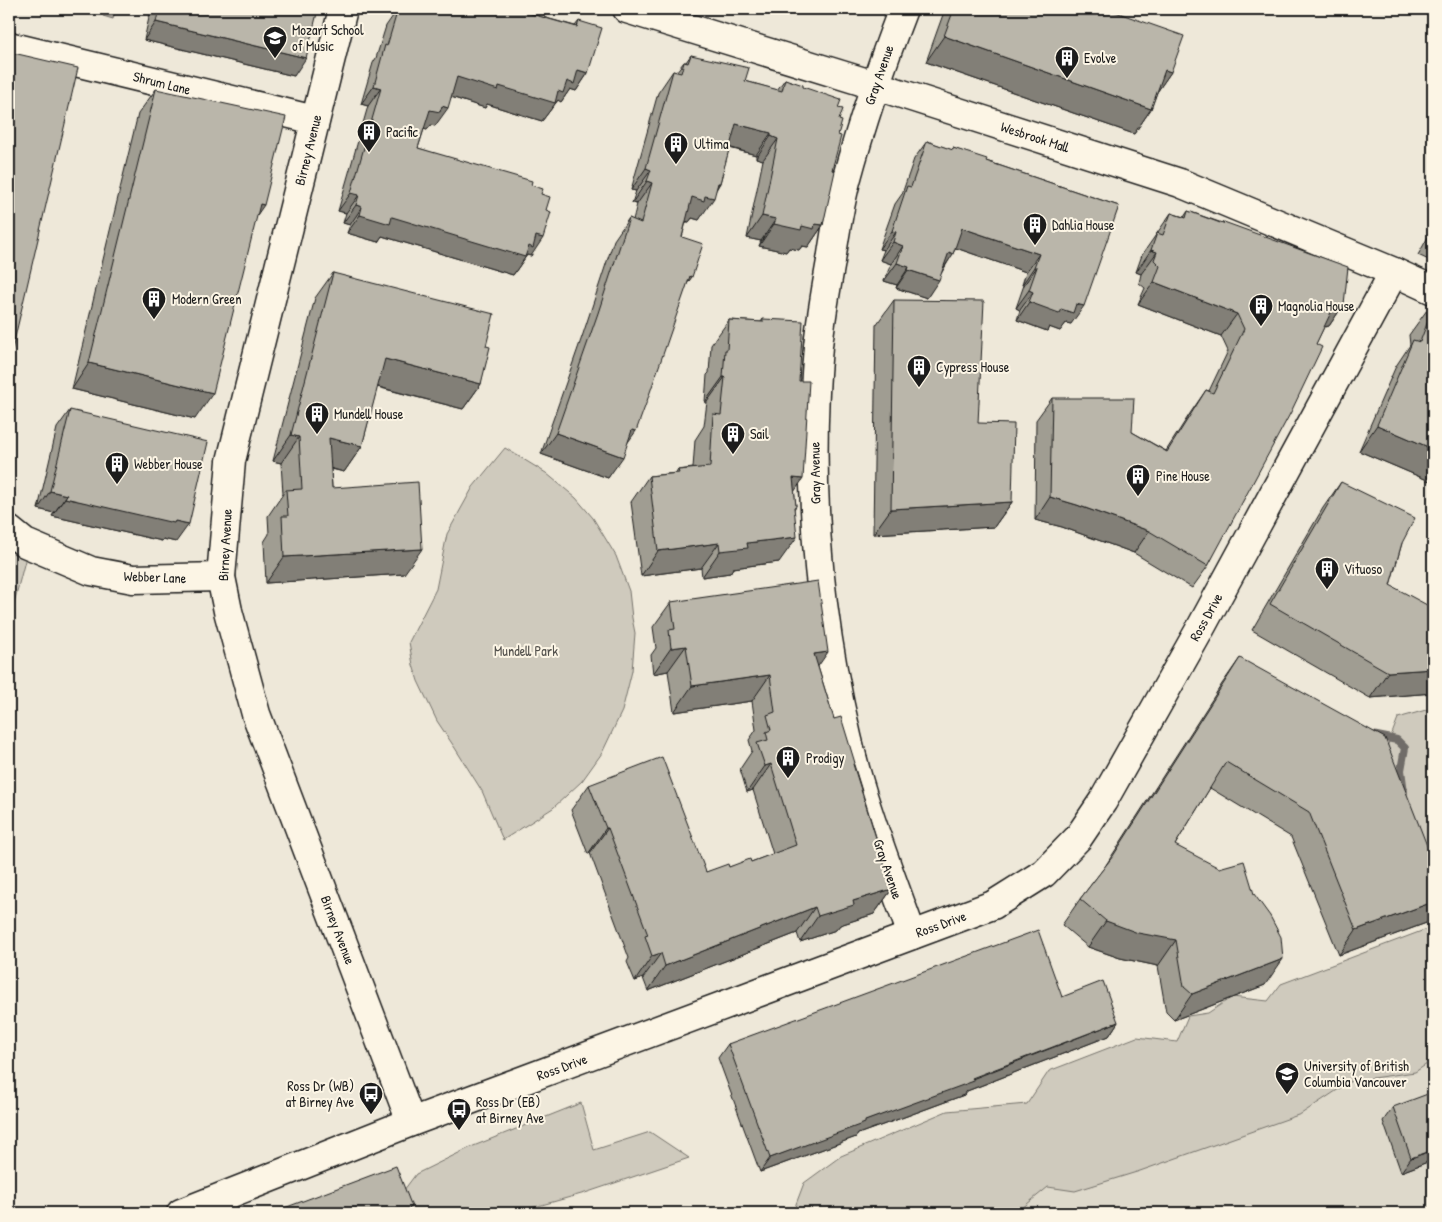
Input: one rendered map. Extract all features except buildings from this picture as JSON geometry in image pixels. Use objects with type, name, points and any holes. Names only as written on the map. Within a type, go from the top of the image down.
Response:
[{"type":"street","name":"Birney Avenue","points":[[343,9],[230,461],[221,577],[228,611],[256,714],[411,1122]]},
{"type":"street","name":"Wesbrook Mall","points":[[627,9],[874,85],[1180,183],[1433,290]]},
{"type":"street","name":"Gray Avenue","points":[[902,9],[874,85],[846,183],[828,276],[819,344],[814,415],[814,496],[823,610],[837,692],[856,773],[912,935]]},
{"type":"street","name":"Shrum Lane","points":[[9,46],[315,120]]},
{"type":"street","name":"Ross Drive","points":[[182,1213],[411,1122],[617,1047],[993,905],[1044,873],[1078,838],[1103,801],[1199,631],[1394,272]]},
{"type":"street","name":"Webber Lane","points":[[9,530],[25,542],[91,571],[133,579],[221,577]]},
{"type":"shaded area","points":[[105,9],[116,9],[113,19],[103,16]]},
{"type":"shaded area","name":"University of British Columbia Vancouver","points":[[1433,977],[1433,1213],[847,1213]]},
{"type":"green space","name":"Mundell Park","points":[[505,448],[546,473],[576,498],[593,518],[616,556],[629,591],[635,633],[632,671],[622,711],[602,753],[582,781],[553,808],[503,840],[482,791],[437,721],[418,681],[409,642],[436,589],[447,534],[473,487]]},
{"type":"green space","points":[[9,542],[27,553],[9,622]]},
{"type":"green space","points":[[1433,708],[1433,885],[1382,760],[1398,718]]},
{"type":"green space","points":[[1427,929],[1433,930],[1433,1060],[1415,1072],[1351,1081],[1301,1114],[1140,1171],[1075,1191],[1048,1187],[1016,1213],[793,1213],[804,1183],[841,1156],[947,1111],[1027,1104],[1049,1071],[1137,1037],[1177,1042],[1188,1016],[1208,1013],[1232,997],[1268,1001],[1281,984]]},
{"type":"green space","points":[[581,1103],[594,1150],[650,1132],[689,1158],[585,1193],[513,1213],[405,1213],[398,1198],[416,1174],[471,1147]]},
{"type":"waterway","points":[[1372,735],[1397,740],[1405,748],[1401,770],[1404,792]]},
{"type":"place","name":"Mozart School of Music","points":[[275,59]]},
{"type":"place","name":"Evolve","points":[[1067,79]]},
{"type":"place","name":"Pacific","points":[[369,153]]},
{"type":"place","name":"Ultima","points":[[676,165]]},
{"type":"place","name":"Dahlia House","points":[[1035,246]]},
{"type":"place","name":"Modern Green","points":[[154,320]]},
{"type":"place","name":"Magnolia House","points":[[1261,327]]},
{"type":"place","name":"Cypress House","points":[[919,388]]},
{"type":"place","name":"Mundell House","points":[[317,435]]},
{"type":"place","name":"Sail","points":[[733,455]]},
{"type":"place","name":"Webber House","points":[[117,485]]},
{"type":"place","name":"Pine House","points":[[1138,497]]},
{"type":"place","name":"Vituoso","points":[[1327,590]]},
{"type":"place","name":"Prodigy","points":[[788,779]]},
{"type":"place","name":"University of British Columbia Vancouver","points":[[1287,1095]]},
{"type":"place","name":"Ross Dr (WB) at Birney Ave","points":[[371,1115]]},
{"type":"place","name":"Ross Dr (EB) at Birney Ave","points":[[459,1131]]}]
